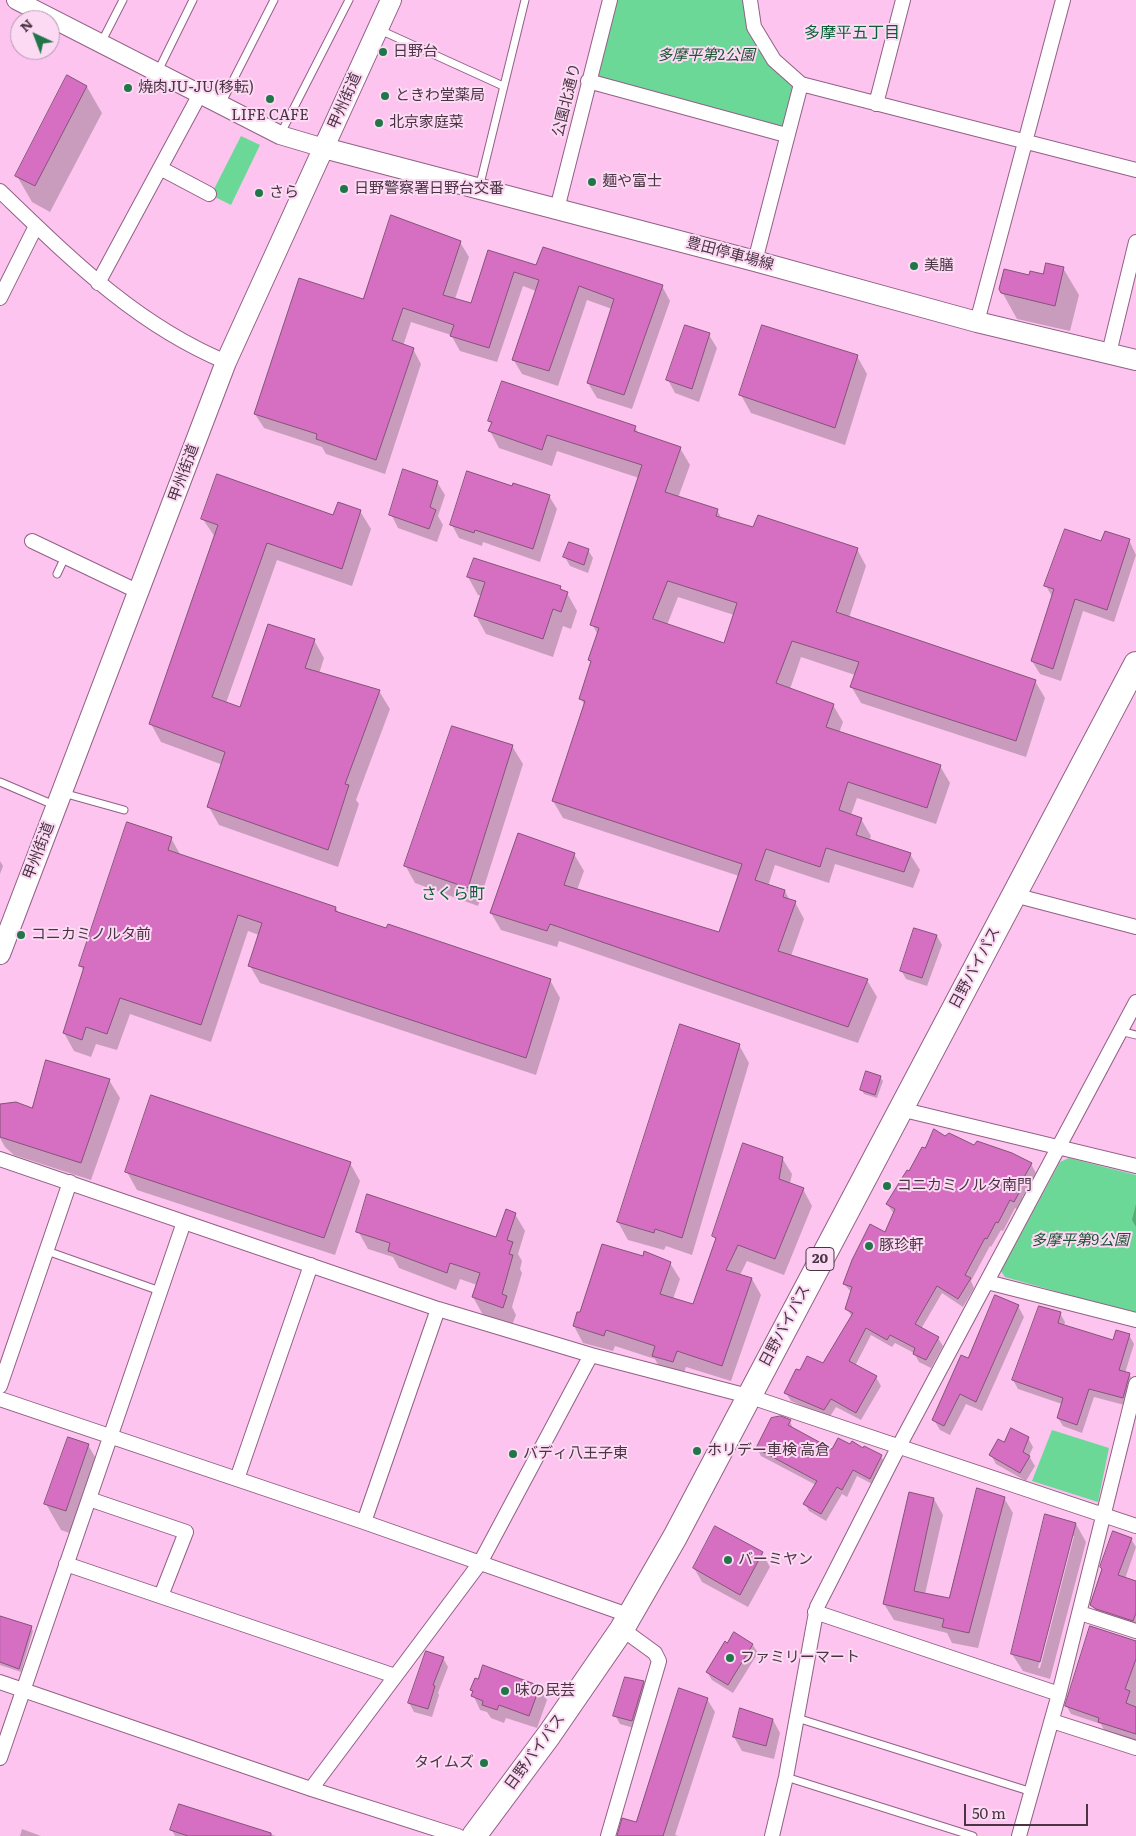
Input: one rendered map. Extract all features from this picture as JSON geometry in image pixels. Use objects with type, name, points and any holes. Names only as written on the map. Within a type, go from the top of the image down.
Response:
[{"type":"highway","name":"日野バイパス","points":[[474,1836],[549,1735],[626,1622],[675,1537],[1136,664]]},
{"type":"main road","name":"甲州街道","points":[[0,954],[226,362],[390,0]]},
{"type":"main road","name":"豊田停車場線","points":[[324,148],[755,260],[978,322],[1136,360]]},
{"type":"street","points":[[16,0],[38,8],[101,44],[280,135],[324,148]]},
{"type":"street","name":"公園北通り","points":[[557,209],[610,0]]},
{"type":"street","points":[[750,0],[754,27],[774,60],[801,84],[1136,170]]},
{"type":"street","points":[[876,104],[903,0]]},
{"type":"street","points":[[978,322],[1063,0]]},
{"type":"street","points":[[588,82],[786,135]]},
{"type":"street","points":[[755,260],[786,135],[801,84]]},
{"type":"street","points":[[98,283],[200,94]]},
{"type":"street","points":[[160,168],[210,194]]},
{"type":"street","points":[[0,191],[98,283],[165,332],[226,362]]},
{"type":"street","points":[[0,298],[36,226]]},
{"type":"street","points":[[1109,353],[1136,242]]},
{"type":"street","points":[[32,541],[139,592]]},
{"type":"street","points":[[1014,895],[1136,927]]},
{"type":"street","points":[[772,1836],[786,1777],[815,1612],[898,1448],[1136,1002]]},
{"type":"street","points":[[900,1109],[1136,1166]]},
{"type":"street","points":[[0,1160],[70,1182],[438,1309],[591,1355],[748,1396],[898,1448],[1136,1526]]},
{"type":"street","points":[[0,1386],[70,1182]]},
{"type":"street","points":[[0,1758],[184,1222]]},
{"type":"street","points":[[237,1479],[311,1266]]},
{"type":"street","points":[[987,1282],[1136,1320]]},
{"type":"street","points":[[364,1522],[438,1309]]},
{"type":"street","points":[[311,1789],[480,1563],[591,1355]]},
{"type":"street","points":[[1019,1836],[1033,1792],[1059,1694],[1136,1384]]},
{"type":"street","points":[[0,1399],[480,1563],[626,1622],[655,1653],[658,1661],[608,1836]]},
{"type":"street","points":[[89,1499],[186,1532],[161,1596]]},
{"type":"street","points":[[66,1564],[395,1676]]},
{"type":"street","points":[[815,1612],[1059,1694]]},
{"type":"street","points":[[1080,1612],[1136,1631]]},
{"type":"street","points":[[0,1682],[311,1789],[458,1836]]},
{"type":"street","points":[[1052,1721],[1136,1748]]},
{"type":"lane","points":[[101,44],[123,0]]},
{"type":"lane","points":[[157,72],[193,0]]},
{"type":"lane","points":[[221,105],[274,0]]},
{"type":"lane","points":[[280,135],[349,0]]},
{"type":"lane","points":[[478,188],[525,0]]},
{"type":"lane","points":[[378,29],[503,86]]},
{"type":"lane","points":[[57,574],[65,557]]},
{"type":"lane","points":[[0,782],[60,799],[124,810]]},
{"type":"lane","points":[[1120,1031],[1136,1035]]},
{"type":"lane","points":[[47,1251],[160,1291]]},
{"type":"lane","points":[[797,1718],[1033,1792]]},
{"type":"lane","points":[[786,1777],[973,1836]]},
{"type":"green space","name":"多摩平第2公園","points":[[610,0],[750,0],[754,27],[801,84],[786,135],[588,81]]},
{"type":"green space","points":[[241,136],[260,145],[231,205],[211,195]]},
{"type":"green space","name":"多摩平第9公園","points":[[1069,1158],[1136,1175],[1136,1314],[1005,1277],[1001,1271],[1060,1162]]},
{"type":"green space","points":[[1052,1430],[1109,1448],[1098,1502],[1032,1481]]},
{"type":"building","points":[[67,75],[87,86],[35,186],[15,176]]},
{"type":"building","points":[[391,215],[461,241],[443,295],[471,303],[488,250],[536,265],[543,247],[663,285],[624,395],[587,383],[614,299],[579,286],[549,371],[512,360],[539,280],[514,272],[489,348],[450,336],[454,325],[403,308],[392,340],[414,348],[376,460],[316,439],[317,434],[254,414],[299,278],[363,299]]},
{"type":"building","points":[[1046,263],[1064,267],[1055,306],[1001,293],[999,289],[1004,269],[1029,275],[1030,271],[1043,274]]},
{"type":"building","points":[[685,325],[710,333],[692,389],[666,380]]},
{"type":"building","points":[[762,325],[858,355],[835,428],[739,395]]},
{"type":"building","points":[[502,381],[636,426],[634,431],[681,447],[665,492],[718,509],[716,516],[753,527],[758,515],[858,548],[836,612],[1036,680],[1016,741],[850,687],[859,662],[792,641],[776,683],[834,704],[826,727],[941,765],[927,808],[848,782],[839,810],[862,818],[856,835],[911,853],[904,872],[826,848],[820,867],[766,849],[755,880],[785,890],[783,897],[796,901],[778,951],[868,979],[848,1027],[550,924],[547,931],[490,913],[518,833],[575,853],[564,885],[719,932],[742,864],[552,801],[585,701],[579,699],[591,661],[588,660],[599,628],[590,625],[642,465],[547,435],[542,450],[488,431],[492,422],[488,421]],"holes":[[[668,581],[737,603],[724,643],[653,619]]]},
{"type":"building","points":[[403,469],[438,481],[430,507],[436,510],[429,529],[389,515]]},
{"type":"building","points":[[467,471],[512,486],[513,483],[550,495],[533,549],[475,530],[474,533],[450,525]]},
{"type":"building","points":[[217,474],[333,515],[338,502],[361,510],[342,569],[267,543],[212,697],[240,707],[268,624],[315,639],[305,668],[380,690],[345,784],[349,785],[328,850],[207,807],[225,752],[149,724],[218,525],[201,519]]},
{"type":"building","points":[[1065,529],[1101,541],[1105,531],[1130,539],[1107,610],[1075,599],[1053,669],[1031,661],[1054,589],[1044,586]]},
{"type":"building","points":[[569,542],[589,549],[584,565],[563,557]]},
{"type":"building","points":[[474,558],[561,586],[560,589],[568,592],[561,612],[553,609],[543,639],[474,616],[485,582],[467,577]]},
{"type":"building","points":[[452,726],[513,745],[468,888],[404,866]]},
{"type":"building","points":[[127,822],[172,837],[168,850],[336,907],[335,911],[386,928],[388,924],[551,979],[526,1058],[248,966],[262,923],[238,915],[201,1025],[120,998],[107,1034],[86,1027],[82,1040],[63,1033],[84,967],[79,966]]},
{"type":"building","points":[[914,928],[937,935],[922,978],[900,971]]},
{"type":"building","points":[[680,1024],[740,1044],[682,1238],[655,1229],[654,1233],[617,1222]]},
{"type":"building","points":[[46,1060],[110,1079],[81,1163],[0,1137],[0,1104],[16,1102],[32,1108]]},
{"type":"building","points":[[866,1071],[881,1076],[875,1095],[860,1090]]},
{"type":"building","points":[[151,1095],[351,1162],[324,1238],[125,1172]]},
{"type":"building","points":[[934,1129],[945,1136],[949,1133],[974,1145],[977,1141],[1012,1153],[1032,1163],[1017,1190],[1020,1191],[1014,1202],[1010,1200],[998,1223],[996,1222],[987,1239],[985,1238],[965,1275],[971,1278],[958,1299],[937,1286],[915,1324],[939,1337],[926,1360],[913,1354],[915,1348],[890,1335],[887,1340],[866,1328],[849,1361],[877,1376],[856,1413],[831,1399],[824,1410],[784,1393],[796,1369],[800,1370],[807,1356],[823,1363],[853,1313],[845,1309],[852,1287],[843,1284],[852,1260],[870,1224],[885,1232],[895,1209],[886,1204],[907,1170],[909,1171],[922,1147],[925,1148]]},
{"type":"building","points":[[743,1143],[783,1157],[779,1179],[804,1188],[775,1259],[738,1245],[726,1270],[752,1278],[722,1366],[677,1351],[673,1362],[652,1356],[655,1346],[606,1330],[604,1336],[573,1326],[577,1312],[580,1312],[602,1244],[643,1256],[644,1251],[671,1262],[660,1294],[693,1304],[716,1238],[712,1236]]},
{"type":"building","points":[[367,1194],[496,1237],[506,1209],[516,1213],[507,1240],[513,1242],[509,1254],[513,1255],[502,1294],[507,1296],[503,1308],[472,1297],[480,1273],[450,1263],[447,1273],[388,1251],[390,1243],[356,1232]]},
{"type":"building","points":[[995,1295],[1019,1305],[976,1402],[960,1394],[944,1426],[932,1420],[961,1355],[968,1358]]},
{"type":"building","points":[[1039,1306],[1061,1312],[1058,1323],[1113,1340],[1116,1330],[1130,1334],[1119,1370],[1130,1373],[1123,1398],[1089,1389],[1077,1425],[1057,1418],[1063,1398],[1012,1380]]},
{"type":"building","points":[[781,1416],[791,1420],[788,1425],[832,1449],[838,1438],[850,1444],[852,1441],[863,1448],[864,1446],[882,1455],[870,1479],[853,1470],[842,1490],[837,1487],[821,1514],[803,1504],[817,1481],[756,1448],[771,1418]]},
{"type":"building","points":[[1011,1428],[1029,1437],[1023,1452],[1030,1456],[1020,1473],[989,1455],[998,1439],[1004,1442]]},
{"type":"building","points":[[68,1437],[89,1444],[66,1511],[44,1504]]},
{"type":"building","points":[[977,1488],[1005,1497],[969,1633],[942,1627],[944,1619],[883,1604],[909,1492],[934,1498],[914,1591],[949,1598]]},
{"type":"building","points":[[1045,1514],[1076,1523],[1040,1662],[1011,1654]]},
{"type":"building","name":"バーミヤン","points":[[715,1526],[763,1552],[740,1595],[693,1568]]},
{"type":"building","points":[[1113,1531],[1132,1538],[1118,1575],[1136,1581],[1136,1613],[1133,1621],[1096,1609],[1090,1605],[1102,1569],[1100,1567]]},
{"type":"building","points":[[0,1616],[32,1626],[19,1669],[0,1662]]},
{"type":"building","points":[[1090,1626],[1136,1641],[1136,1659],[1125,1689],[1130,1691],[1126,1703],[1136,1707],[1136,1734],[1098,1722],[1099,1718],[1065,1706]]},
{"type":"building","name":"ファミリーマート","points":[[734,1632],[753,1644],[728,1685],[706,1672],[725,1641],[727,1643]]},
{"type":"building","points":[[426,1651],[444,1657],[433,1685],[435,1686],[428,1709],[408,1703]]},
{"type":"building","name":"味の民芸","points":[[483,1665],[540,1686],[529,1716],[499,1705],[497,1710],[482,1705],[483,1701],[471,1696],[473,1691],[470,1690],[475,1678],[478,1679]]},
{"type":"building","points":[[625,1677],[644,1681],[632,1721],[613,1716]]},
{"type":"building","points":[[679,1688],[708,1698],[663,1836],[617,1836],[622,1818],[636,1822]]},
{"type":"building","points":[[740,1708],[773,1719],[766,1746],[733,1737]]},
{"type":"building","points":[[179,1804],[271,1833],[271,1836],[188,1836],[170,1830]]},
{"type":"place","name":"日野台","points":[[383,52]]},
{"type":"place","name":"焼肉JU-JU(移転)","points":[[128,88]]},
{"type":"place","name":"ときわ堂薬局","points":[[385,96]]},
{"type":"place","name":"LIFE CAFE","points":[[270,99]]},
{"type":"place","name":"北京家庭菜","points":[[379,123]]},
{"type":"place","name":"麺や富士","points":[[592,182]]},
{"type":"place","name":"日野警察署日野台交番","points":[[344,189]]},
{"type":"place","name":"さら","points":[[259,193]]},
{"type":"place","name":"美膳","points":[[914,266]]},
{"type":"place","name":"コニカミノルタ前","points":[[21,935]]},
{"type":"place","name":"コニカミノルタ南門","points":[[887,1186]]},
{"type":"place","name":"豚珍軒","points":[[869,1246]]},
{"type":"place","name":"ホリデー車検 高倉","points":[[697,1451]]},
{"type":"place","name":"バディ八王子東","points":[[513,1454]]},
{"type":"place","name":"バーミヤン","points":[[728,1560]]},
{"type":"place","name":"ファミリーマート","points":[[730,1658]]},
{"type":"place","name":"味の民芸","points":[[505,1691]]},
{"type":"place","name":"タイムズ","points":[[484,1763]]},
{"type":"district","name":"多摩平五丁目","points":[[852,33]]},
{"type":"district","name":"さくら町","points":[[453,894]]}]
